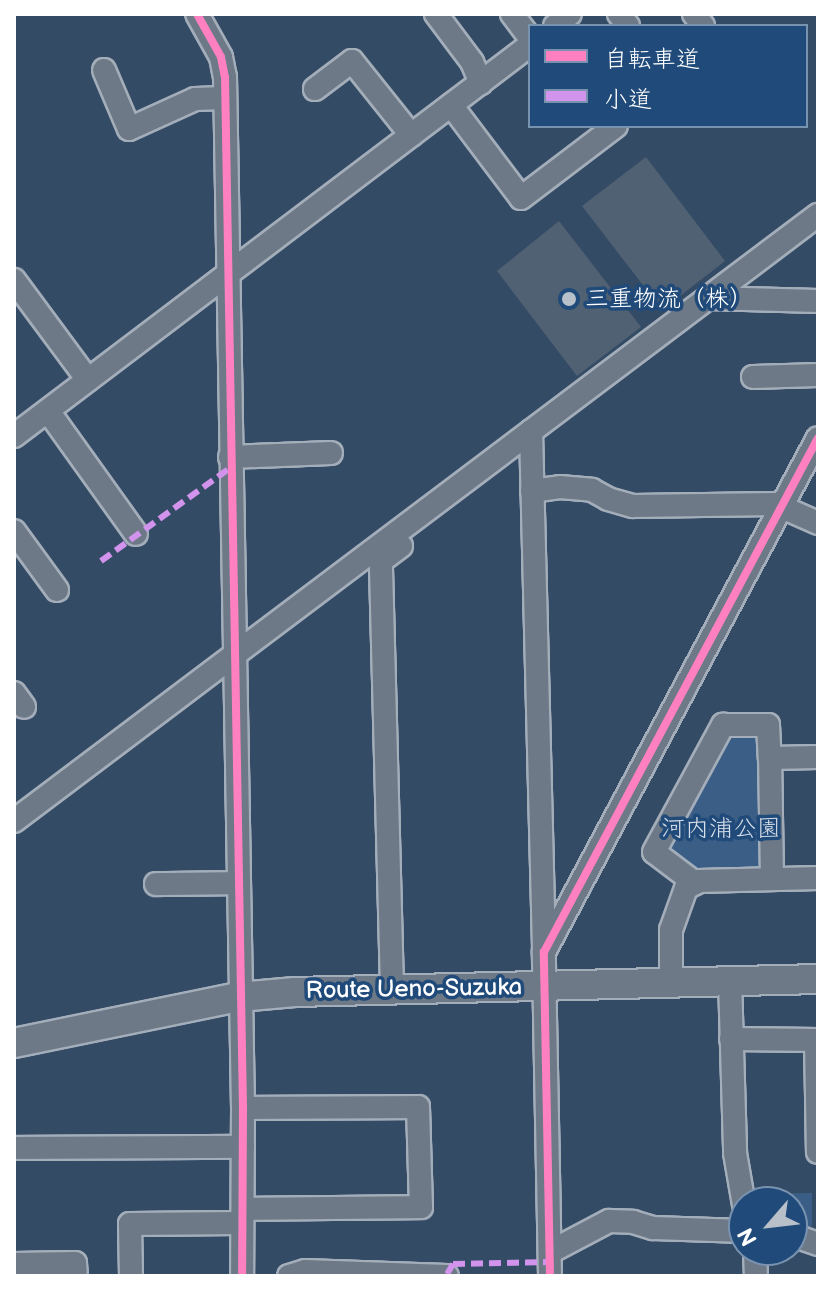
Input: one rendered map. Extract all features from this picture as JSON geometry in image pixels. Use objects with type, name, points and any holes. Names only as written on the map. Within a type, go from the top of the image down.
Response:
[{"type":"main road","name":"Route Ueno-Suzuka","points":[[14,1043],[239,997],[392,988],[818,979]]},
{"type":"street","points":[[197,14],[221,57],[224,98],[236,883],[243,1108],[242,1276]]},
{"type":"street","points":[[436,14],[472,62],[481,83]]},
{"type":"street","points":[[512,14],[528,35]]},
{"type":"street","points":[[14,436],[528,47]]},
{"type":"street","points":[[315,89],[352,61],[411,135]]},
{"type":"street","points":[[104,70],[129,129],[195,99],[224,98]]},
{"type":"street","points":[[451,105],[521,198],[613,128]]},
{"type":"street","points":[[392,988],[381,561],[531,437],[818,215]]},
{"type":"street","points":[[14,280],[88,380]]},
{"type":"street","points":[[707,298],[818,301]]},
{"type":"street","points":[[753,377],[818,375]]},
{"type":"street","points":[[48,411],[136,534]]},
{"type":"street","points":[[531,437],[547,986],[550,1276]]},
{"type":"street","points":[[14,821],[531,437]]},
{"type":"street","points":[[544,952],[815,448]]},
{"type":"street","points":[[230,457],[331,453]]},
{"type":"street","points":[[532,491],[560,487],[592,490],[608,499],[633,506],[697,503],[783,507],[818,523]]},
{"type":"street","points":[[14,531],[57,590]]},
{"type":"street","points":[[695,883],[654,852],[723,725],[768,725],[772,879]]},
{"type":"street","points":[[770,758],[818,757]]},
{"type":"street","points":[[671,980],[671,930],[681,896],[695,883],[818,878]]},
{"type":"street","points":[[156,884],[236,883]]},
{"type":"street","points":[[730,980],[735,1153],[741,1186]]},
{"type":"street","points":[[731,1039],[817,1040],[818,1152]]},
{"type":"street","points":[[131,1276],[130,1224],[421,1207],[418,1107],[243,1108]]},
{"type":"street","points":[[14,1148],[243,1147]]},
{"type":"street","points":[[550,1252],[609,1221],[633,1222],[653,1228],[728,1230]]},
{"type":"street","points":[[14,1264],[75,1263],[76,1276]]},
{"type":"street","points":[[289,1276],[305,1271],[447,1276]]},
{"type":"green space","name":"河内浦公園","points":[[725,729],[764,729],[766,864],[760,872],[685,874],[658,851]]},
{"type":"green space","points":[[808,1193],[812,1193],[812,1226],[808,1228]]},
{"type":"building","name":"三重物流（株）","points":[[646,157],[725,261],[662,310],[582,206]]},
{"type":"building","name":"三重物流（株）","points":[[559,221],[641,327],[577,376],[497,271]]},
{"type":"marked path","points":[[101,561],[230,468]]},
{"type":"marked path","points":[[447,1274],[453,1264],[550,1262]]},
{"type":"cycle path","points":[[197,14],[221,57],[225,77],[243,1108],[242,1276]]},
{"type":"cycle path","points":[[550,1276],[544,952],[818,438]]},
{"type":"place","name":"三重物流（株）","points":[[569,299]]}]
